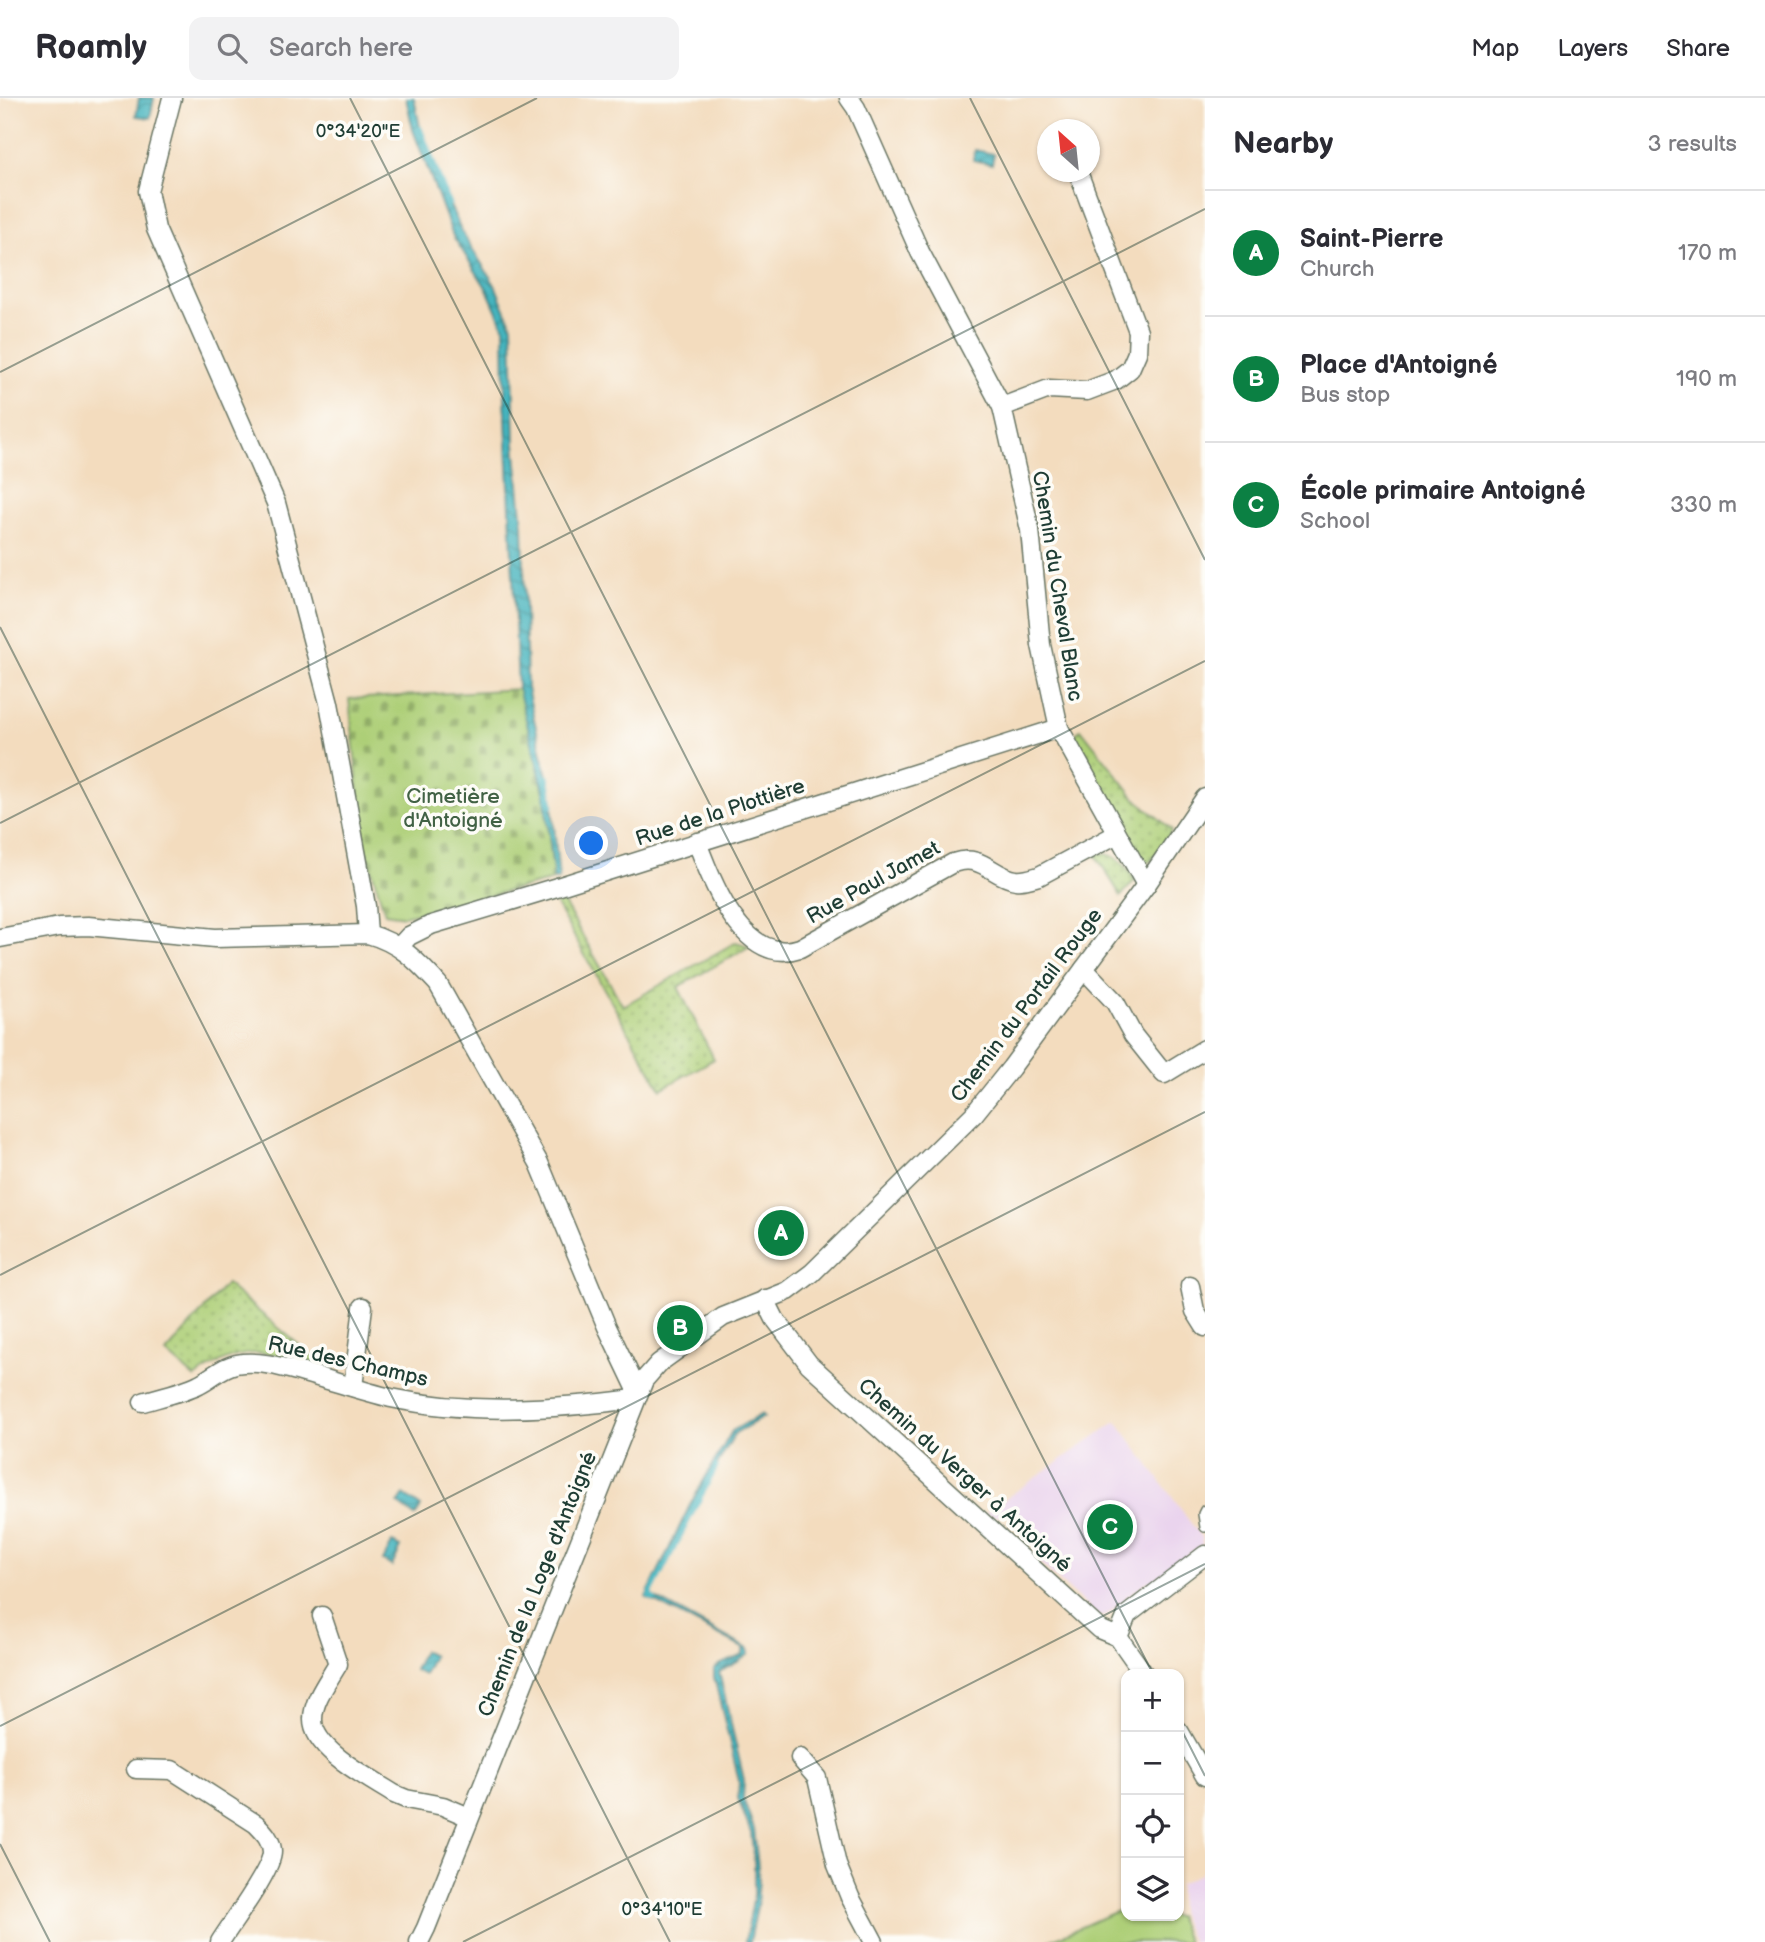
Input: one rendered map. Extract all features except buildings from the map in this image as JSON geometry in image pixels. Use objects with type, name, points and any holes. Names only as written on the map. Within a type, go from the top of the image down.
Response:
[{"type":"street","points":[[172,98],[148,191],[156,229],[276,503],[329,703],[366,906],[368,934]]},
{"type":"street","name":"Chemin du Cheval Blanc","points":[[849,98],[856,108],[920,251],[1002,407],[1030,530],[1041,645],[1059,728],[1146,885]]},
{"type":"street","points":[[1002,407],[1049,389],[1087,391],[1116,380],[1130,369],[1137,353],[1138,331],[1082,182]]},
{"type":"street","name":"Rue de la Plottière","points":[[399,947],[409,936],[431,925],[1059,728]]},
{"type":"street","name":"Chemin du Portail Rouge","points":[[765,1299],[788,1291],[812,1273],[974,1114],[1012,1068],[1146,885],[1205,798]]},
{"type":"street","name":"Rue Paul Jamet","points":[[697,842],[712,882],[741,928],[769,947],[790,951],[800,948],[953,863],[973,860],[1016,880],[1027,880],[1117,834]]},
{"type":"street","points":[[0,938],[59,927],[88,926],[215,938],[368,934],[399,947],[418,962],[438,984],[539,1163],[636,1396]]},
{"type":"street","points":[[1084,969],[1115,1002],[1133,1035],[1164,1074],[1205,1049]]},
{"type":"street","points":[[1190,1286],[1195,1311],[1205,1326]]},
{"type":"street","name":"Chemin de la Loge d'Antoigné","points":[[419,1942],[636,1396],[649,1373],[680,1348],[723,1317],[765,1299]]},
{"type":"street","name":"Chemin du Verger à Antoigné","points":[[765,1299],[775,1319],[809,1364],[1099,1629],[1118,1637],[1140,1669]]},
{"type":"street","points":[[353,1387],[363,1307]]},
{"type":"street","name":"Rue des Champs","points":[[143,1402],[199,1385],[218,1371],[235,1364],[255,1363],[275,1365],[392,1398],[437,1405],[550,1408],[636,1396]]},
{"type":"street","points":[[1118,1637],[1127,1615],[1205,1555]]},
{"type":"street","points":[[322,1616],[338,1664],[315,1709],[313,1718],[317,1737],[328,1750],[394,1794],[443,1806],[469,1817]]},
{"type":"street","points":[[1180,1732],[1205,1776]]},
{"type":"street","points":[[800,1758],[817,1778],[837,1865],[850,1897],[874,1942]]},
{"type":"street","points":[[136,1769],[172,1770],[256,1824],[267,1835],[272,1850],[270,1865],[220,1942]]},
{"type":"lane","points":[[1205,1510],[1205,1527]]},
{"type":"shaded area","points":[[1117,1421],[1203,1540],[1203,1544],[1126,1597],[1127,1600],[1103,1617],[1098,1616],[1039,1562],[1034,1553],[1037,1544],[1011,1507],[997,1517],[985,1513]]},
{"type":"shaded area","points":[[1205,1871],[1205,1942],[1192,1942],[1183,1921],[1184,1882]]},
{"type":"green space","name":"Cimetière d'Antoigné","points":[[519,689],[544,793],[554,880],[404,916],[385,913],[364,844],[349,699]]},
{"type":"green space","points":[[1081,729],[1135,798],[1172,830],[1150,862],[1140,860],[1074,743],[1075,735]]},
{"type":"green space","points":[[1101,853],[1121,862],[1135,880],[1121,896],[1095,854]]},
{"type":"green space","points":[[561,898],[623,1006],[736,942],[750,946],[678,987],[714,1059],[661,1089],[554,901]]},
{"type":"green space","points":[[226,1284],[323,1365],[321,1368],[286,1357],[256,1353],[227,1359],[195,1378],[166,1353]]},
{"type":"green space","points":[[1121,1909],[1121,1921],[1179,1921],[1188,1942],[1047,1942]]},
{"type":"water","points":[[139,98],[154,98],[150,118],[136,116]]},
{"type":"water","points":[[406,98],[414,98],[423,141],[441,186],[463,234],[495,285],[512,326],[515,443],[523,526],[527,688],[551,794],[559,879],[554,880],[544,790],[518,688],[504,328],[487,289],[453,236],[413,130]]},
{"type":"water","points":[[975,150],[994,154],[992,164],[973,160]]},
{"type":"water","points":[[762,1414],[764,1417],[735,1433],[650,1595],[748,1649],[749,1654],[719,1672],[744,1780],[743,1798],[754,1829],[759,1877],[750,1942],[745,1942],[754,1895],[751,1833],[738,1798],[739,1781],[714,1677],[714,1669],[743,1655],[743,1648],[646,1597],[691,1503],[732,1431]]},
{"type":"water","points":[[404,1495],[421,1507],[415,1516],[398,1504]]},
{"type":"water","points":[[392,1543],[401,1547],[392,1566],[383,1561]]},
{"type":"water","points":[[423,1651],[433,1656],[424,1675],[414,1670]]},
{"type":"waterway","points":[[420,128],[449,204]]},
{"type":"waterway","points":[[547,777],[552,805]]},
{"type":"waterway","points":[[654,1599],[649,1596],[716,1467]]},
{"type":"place","name":"Saint-Pierre","points":[[781,1233]]},
{"type":"place","name":"Place d'Antoigné","points":[[680,1328]]},
{"type":"place","name":"École primaire Antoigné","points":[[1110,1527]]}]
